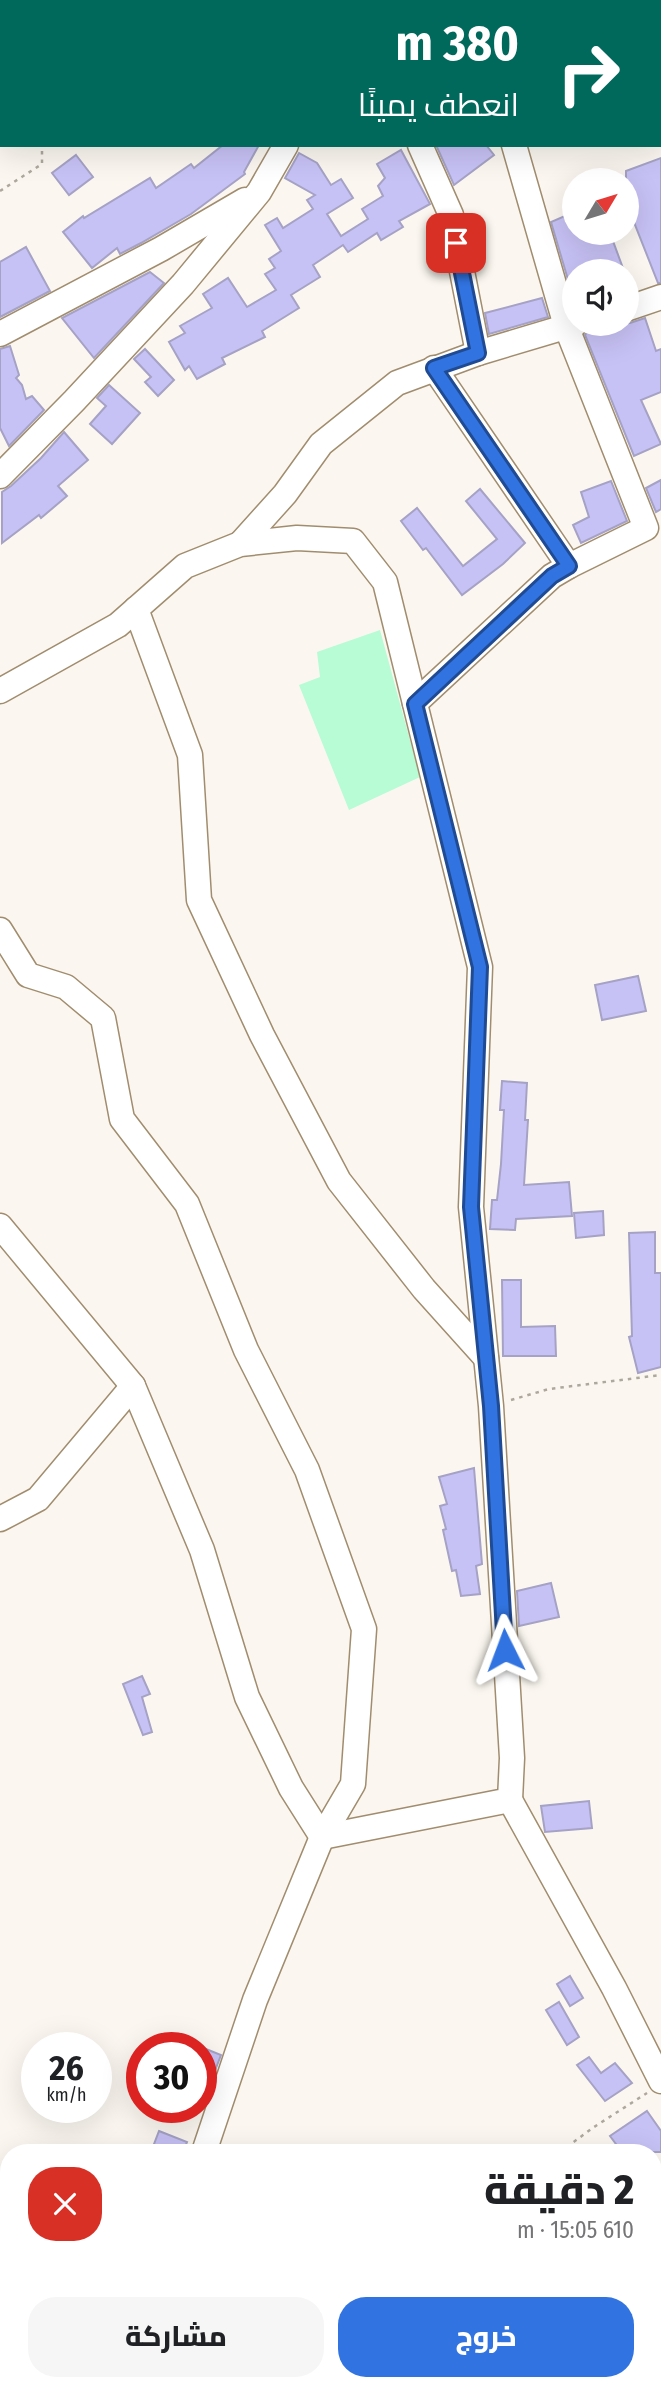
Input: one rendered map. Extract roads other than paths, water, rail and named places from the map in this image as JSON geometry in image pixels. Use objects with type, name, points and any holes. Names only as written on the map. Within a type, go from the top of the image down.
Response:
[{"type":"street","points":[[0,476],[183,284],[260,192],[285,147]]},
{"type":"street","points":[[421,147],[450,215],[478,353]]},
{"type":"street","points":[[515,147],[562,297]]},
{"type":"street","points":[[0,334],[161,249],[260,192]]},
{"type":"street","points":[[639,305],[661,297]]},
{"type":"street","points":[[240,544],[285,494],[321,444],[397,383],[478,353],[562,328]]},
{"type":"street","points":[[415,704],[552,576],[646,528],[575,336]]},
{"type":"street","points":[[434,368],[569,566]]},
{"type":"street","points":[[0,691],[118,625],[185,566],[240,544],[297,538],[353,541],[385,582],[480,967],[471,1207],[491,1406],[512,1758],[510,1800],[608,1976],[652,2048],[655,2086]]},
{"type":"street","points":[[136,609],[190,755],[199,900],[262,1035],[340,1181],[424,1289],[486,1357]]},
{"type":"street","points":[[0,930],[28,975],[66,987],[103,1018],[121,1119],[187,1204],[246,1350],[307,1470],[364,1629],[353,1784],[322,1837],[255,2000],[207,2144]]},
{"type":"street","points":[[0,1226],[133,1386],[202,1550],[247,1697],[291,1788],[322,1837]]},
{"type":"street","points":[[0,1519],[38,1499],[133,1386]]},
{"type":"street","points":[[322,1837],[510,1800]]}]
